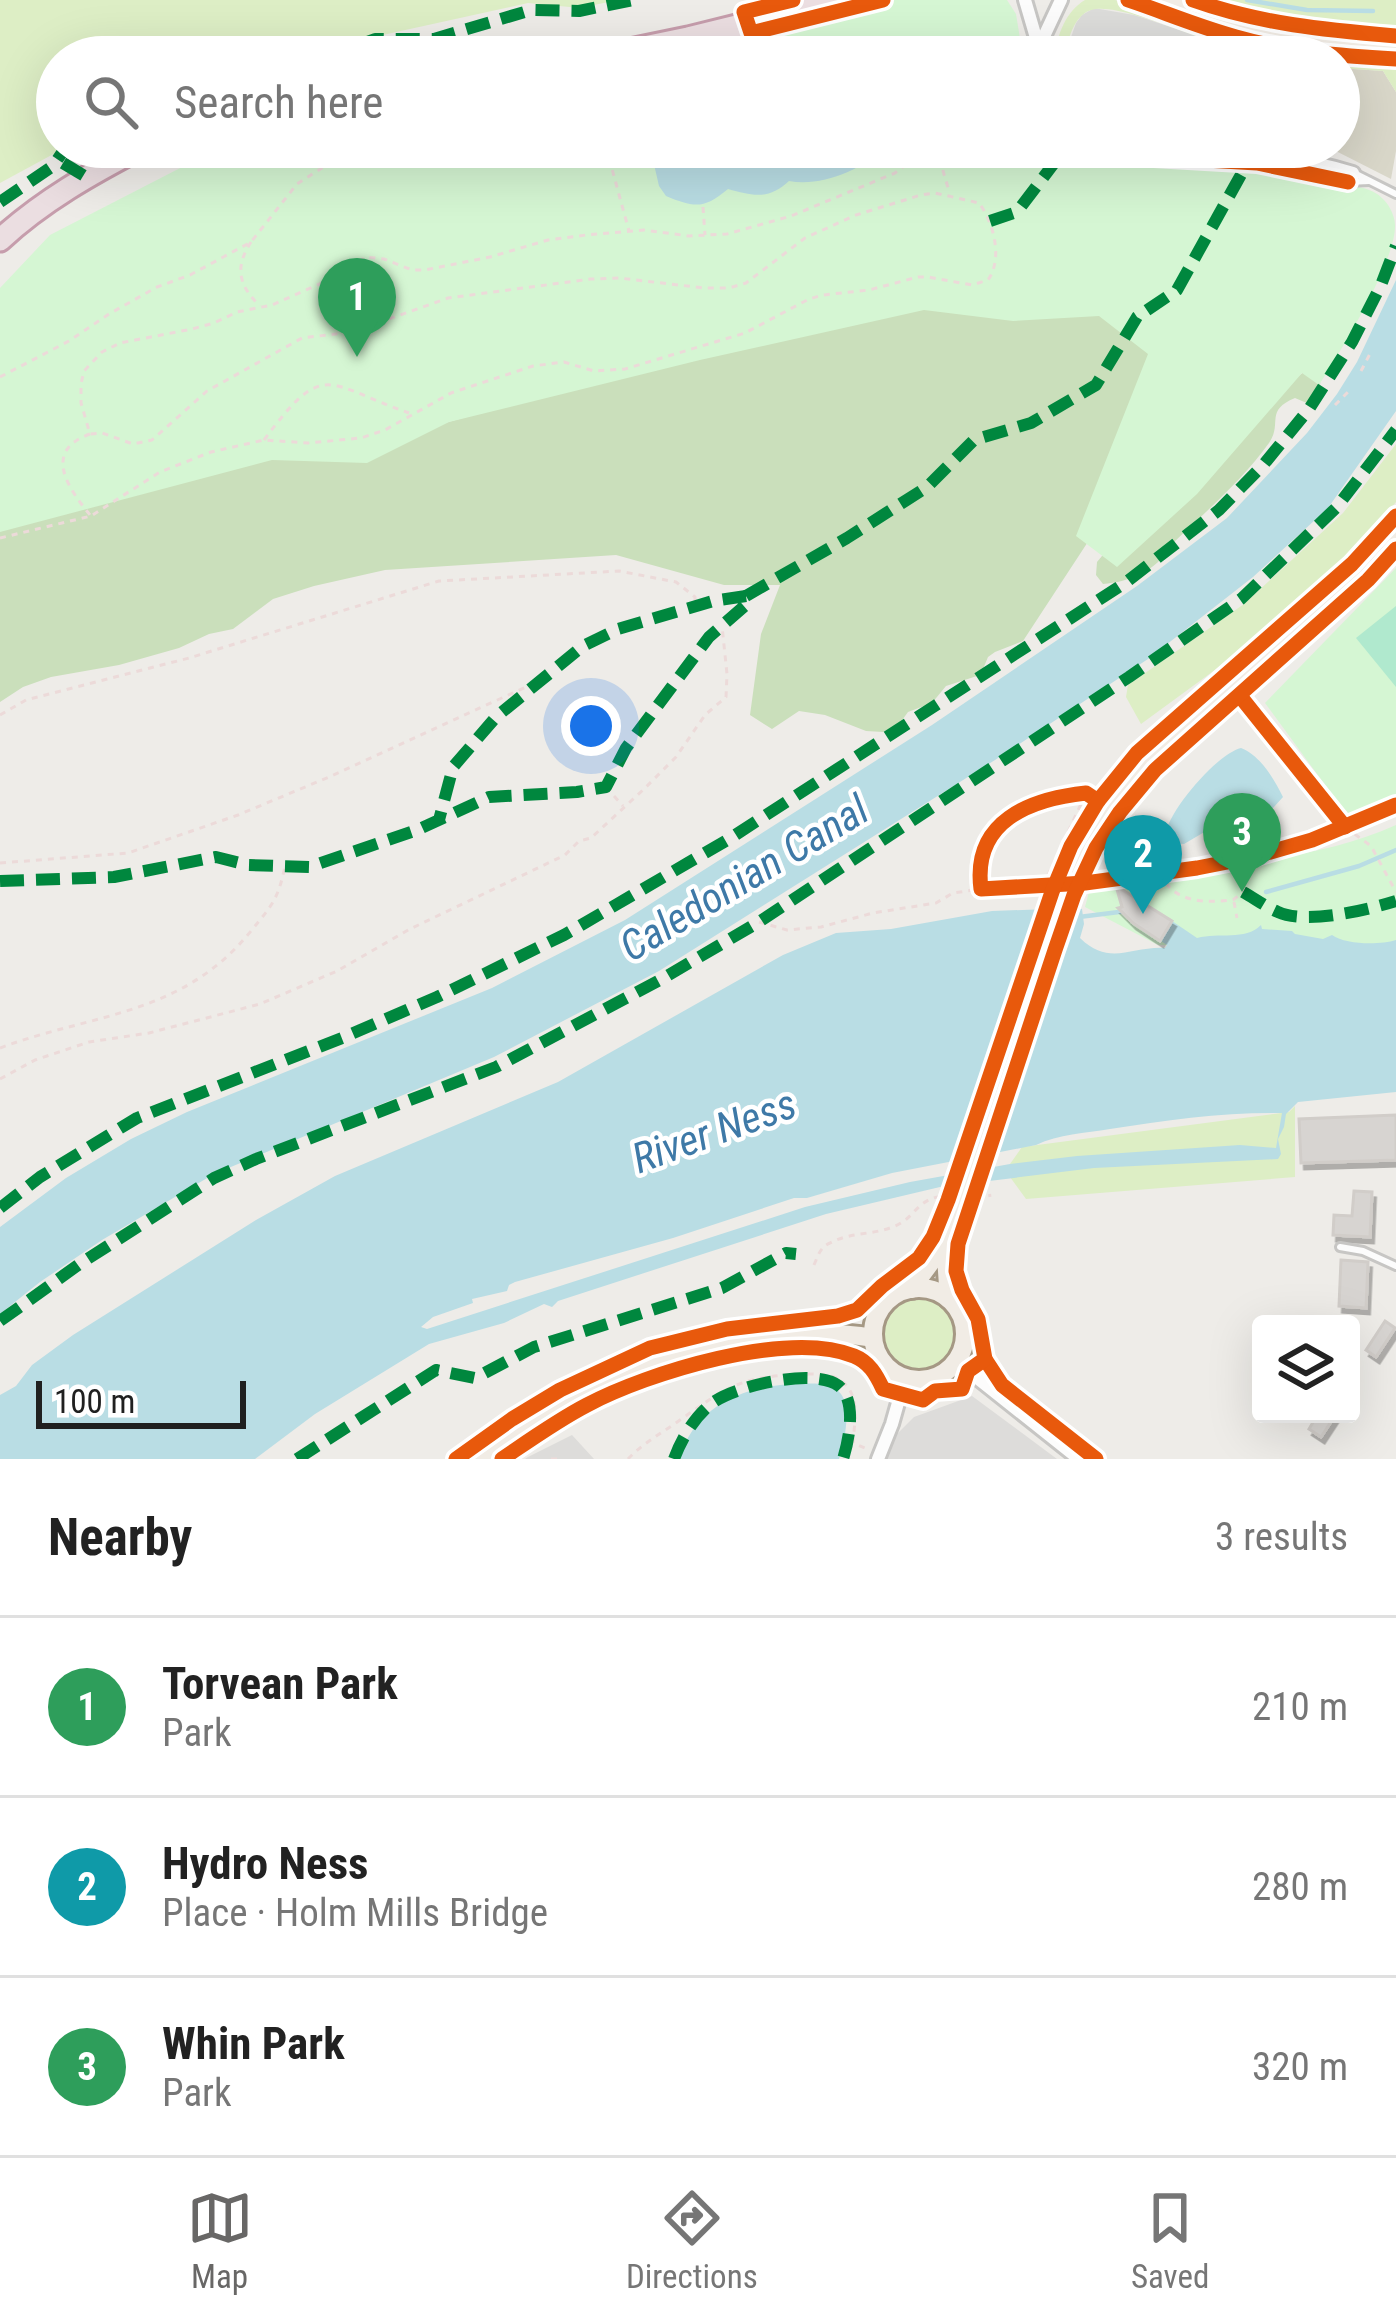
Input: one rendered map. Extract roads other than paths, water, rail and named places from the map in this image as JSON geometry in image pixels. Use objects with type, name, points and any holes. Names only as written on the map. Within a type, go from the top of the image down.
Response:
[{"type":"highway","points":[[696,36],[842,0]]},
{"type":"highway","points":[[0,240],[25,217],[106,168]]},
{"type":"main road","points":[[1166,0],[1206,16],[1289,36]]},
{"type":"main road","points":[[1360,44],[1396,47]]},
{"type":"main road","points":[[945,1243],[950,1299],[964,1322],[963,1349],[946,1372],[919,1380],[904,1378],[883,1363],[876,1351],[873,1337],[879,1311],[911,1288],[945,1243],[1077,846],[1149,760],[1363,572],[1396,534]]},
{"type":"main road","points":[[911,1288],[950,1299]]},
{"type":"main road","points":[[478,1459],[608,1379],[684,1353],[739,1340],[873,1337]]},
{"type":"street","points":[[1025,0],[1034,36]]},
{"type":"street","points":[[1045,36],[1060,0]]},
{"type":"street","points":[[1331,168],[1351,177]]},
{"type":"street","points":[[957,1361],[1079,1459]]},
{"type":"street","points":[[879,1456],[904,1378]]},
{"type":"lane","points":[[1351,177],[1372,181],[1396,194]]},
{"type":"lane","points":[[1340,1247],[1363,1251],[1396,1266]]},
{"type":"water","points":[[655,168],[855,168],[828,179],[789,181],[760,195],[728,189],[699,204],[666,196]]},
{"type":"water","name":"Caledonian Canal","points":[[1396,280],[1396,411],[1328,508],[1253,577],[1148,659],[659,971],[494,1057],[214,1174],[102,1240],[0,1314],[0,1227],[66,1178],[187,1112],[492,988],[625,920],[932,725],[1137,586],[1227,518],[1307,433],[1357,362]]},
{"type":"water","points":[[1241,748],[1260,762],[1283,797],[1273,808],[1230,817],[1184,844],[1171,843],[1165,835],[1168,824],[1184,798],[1207,772]]},
{"type":"water","name":"River Ness","points":[[1082,909],[1080,938],[1111,953],[1165,948],[1161,941],[1172,921],[1197,938],[1240,935],[1261,925],[1262,929],[1323,939],[1332,935],[1363,943],[1396,940],[1396,1092],[1298,1102],[1286,1114],[1278,1159],[1094,1168],[940,1187],[826,1214],[558,1301],[552,1307],[544,1304],[504,1323],[429,1344],[315,1414],[255,1459],[0,1459],[0,1395],[16,1386],[32,1365],[256,1220],[335,1176],[558,1082],[783,955],[836,933],[891,929],[992,911]],"holes":[[[1282,1113],[1276,1148],[1240,1145],[1077,1156],[910,1182],[805,1207],[427,1329],[421,1327],[433,1317],[473,1303],[472,1299],[507,1291],[515,1282],[794,1198],[1063,1136],[1196,1117]]]},
{"type":"water","points":[[822,1384],[841,1394],[846,1408],[839,1459],[679,1459],[701,1420],[736,1396],[777,1385]]},
{"type":"waterway","points":[[1247,0],[1307,10],[1373,11]]},
{"type":"waterway","points":[[1266,892],[1359,866],[1396,850]]},
{"type":"waterway","points":[[1079,917],[1127,911]]},
{"type":"place","name":"Torvean Park","points":[[357,357]]},
{"type":"place","name":"Whin Park","points":[[1242,892]]},
{"type":"place","name":"Hydro Ness","points":[[1143,914]]}]
